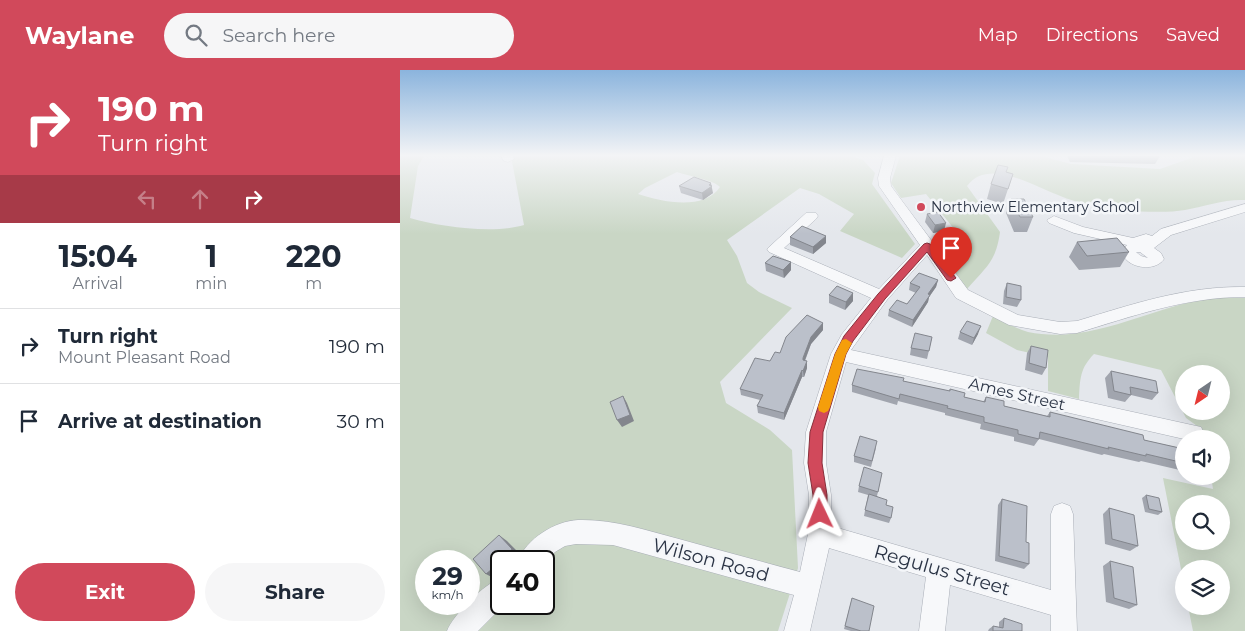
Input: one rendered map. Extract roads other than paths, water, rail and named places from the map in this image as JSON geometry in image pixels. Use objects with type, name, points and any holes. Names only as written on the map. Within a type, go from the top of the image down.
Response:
[{"type":"street","points":[[885,182],[885,186],[962,294],[1015,321],[1037,326],[1077,327],[1187,295],[1227,291],[1245,292]]},
{"type":"street","points":[[1054,220],[1079,230],[1133,242],[1245,208]]},
{"type":"street","points":[[811,216],[774,249],[881,296]]},
{"type":"street","points":[[1144,248],[1166,232]]},
{"type":"street","points":[[798,631],[810,587],[820,534],[820,495],[815,463],[816,432],[840,354],[848,339],[881,296],[927,246]]},
{"type":"street","name":"Ames Street","points":[[840,354],[1181,430]]},
{"type":"street","points":[[1062,514],[1064,631]]},
{"type":"street","name":"Wilson Road","points":[[541,550],[560,536],[576,532],[613,533],[810,587]]},
{"type":"street","name":"Regulus Street","points":[[820,534],[1063,606]]},
{"type":"street","points":[[932,631],[939,569]]},
{"type":"street","points":[[460,631],[490,601]]},
{"type":"place","name":"Northview Elementary School","points":[[921,207]]}]
